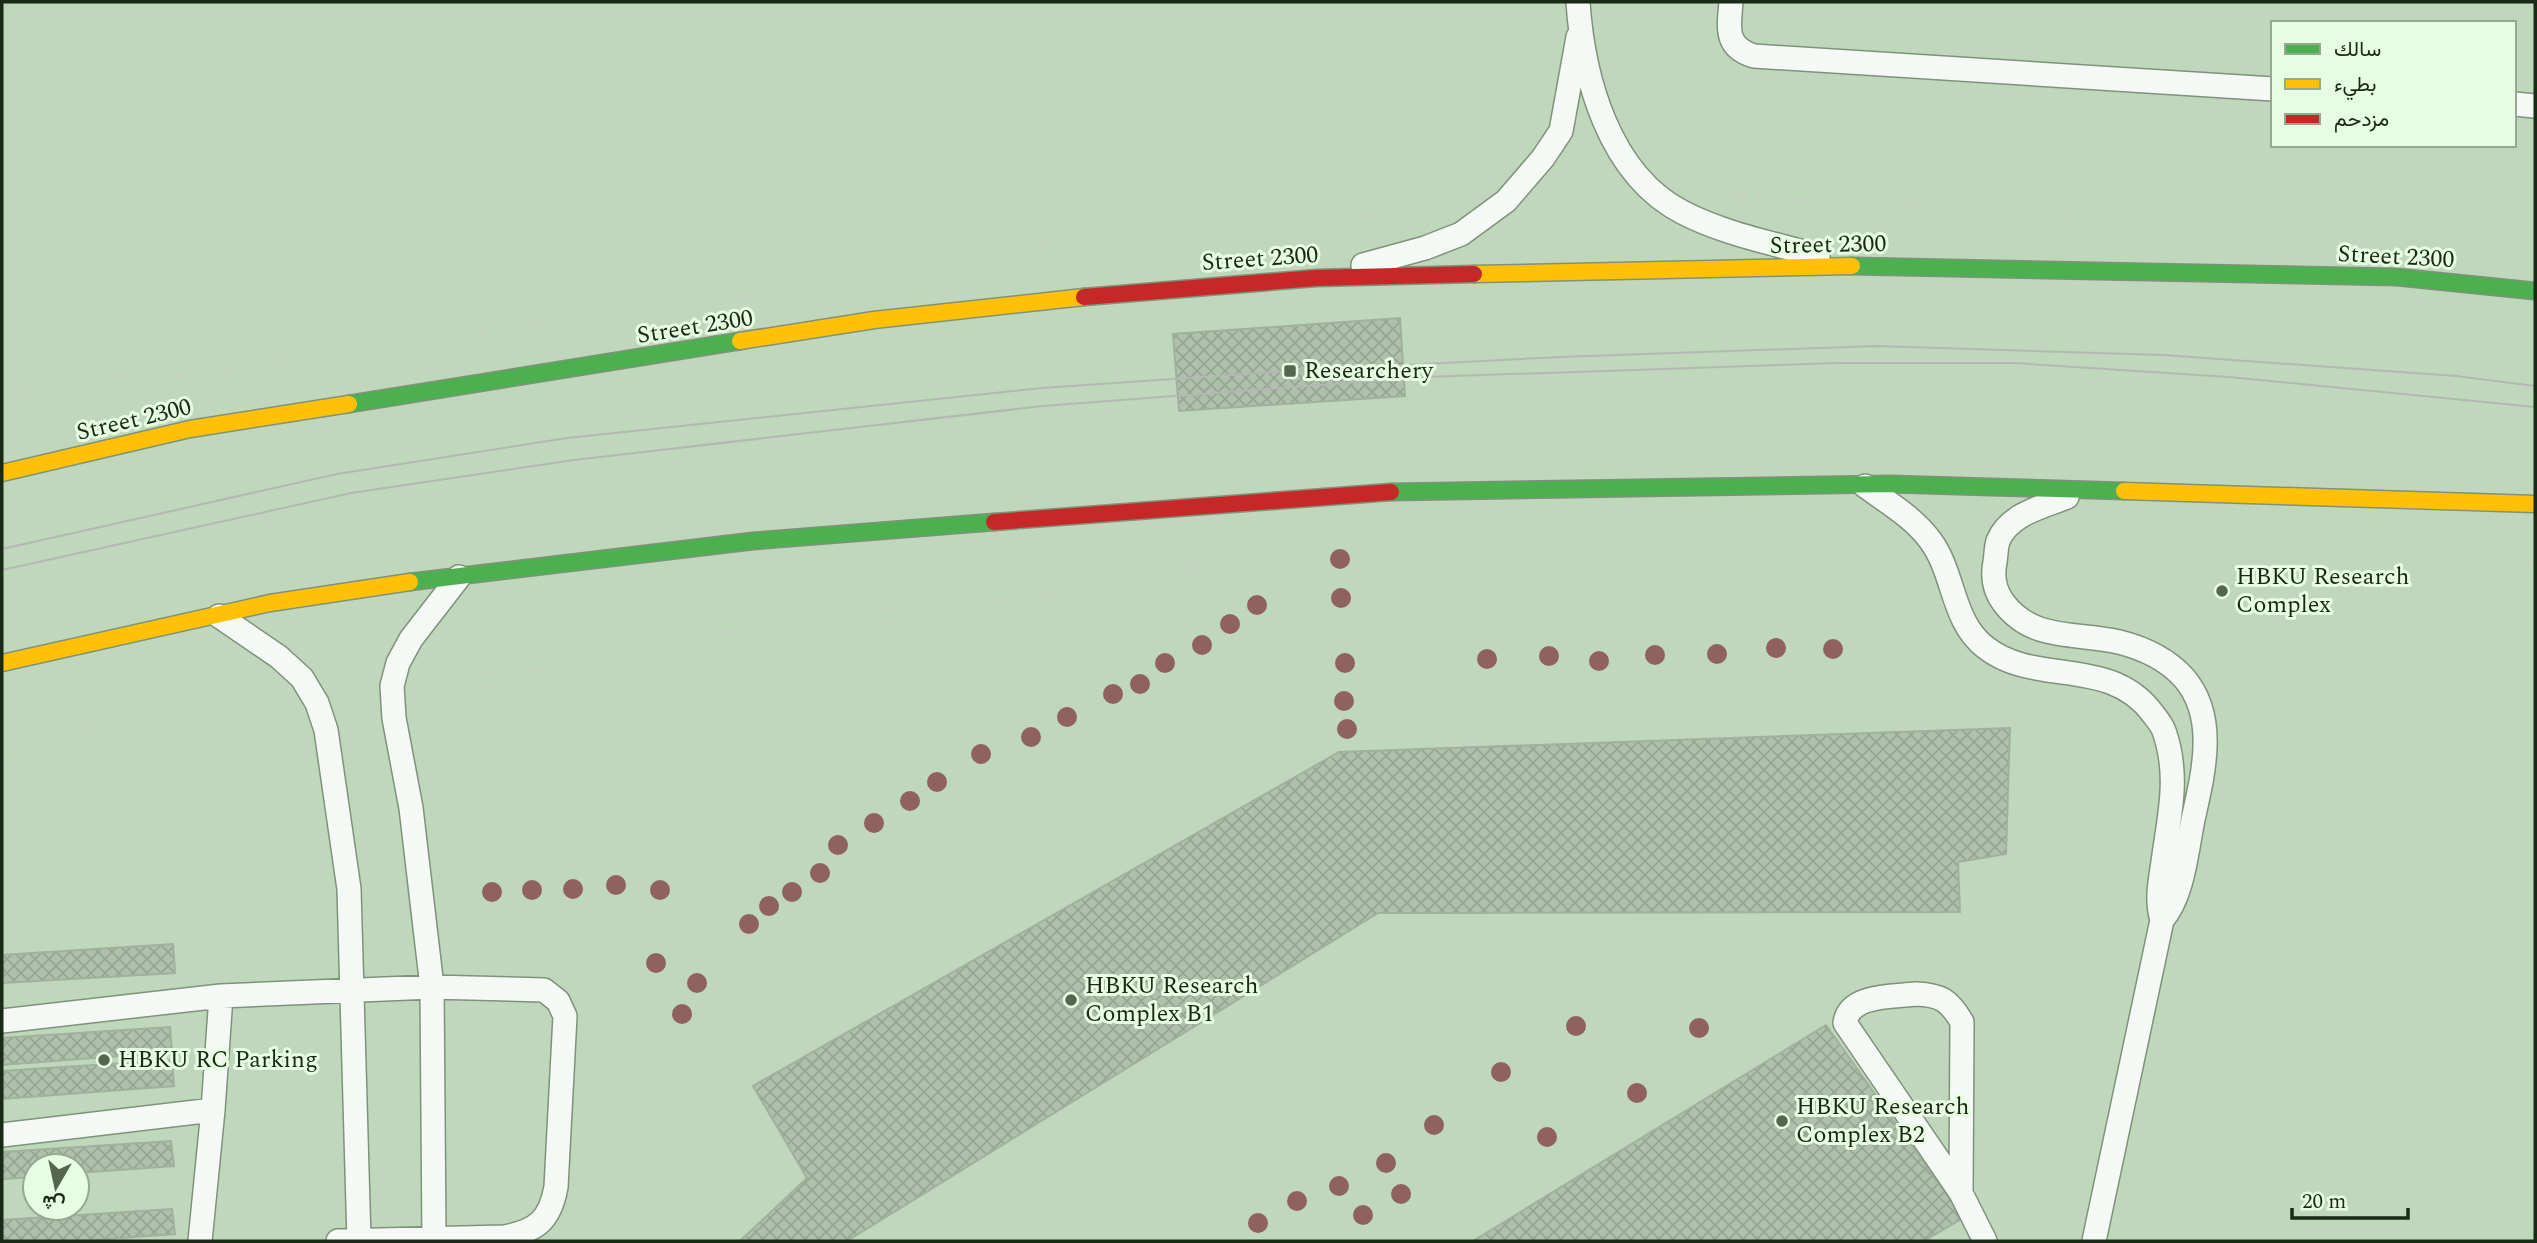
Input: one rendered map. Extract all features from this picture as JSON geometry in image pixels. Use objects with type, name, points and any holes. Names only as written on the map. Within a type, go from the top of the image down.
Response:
[{"type":"street","name":"Street 2300","points":[[2,473],[190,429],[874,320],[1130,292],[1316,278],[1855,266],[2397,277],[2535,292]]},
{"type":"street","points":[[2,663],[282,601],[383,585],[752,541],[1372,492],[1865,486],[2088,489],[2535,504]]},
{"type":"lane","points":[[1578,2],[1580,27],[1602,121],[1623,158],[1648,189],[1681,211],[1717,227],[1855,266]]},
{"type":"lane","points":[[1731,2],[1731,39],[1737,48],[1754,56],[2271,89]]},
{"type":"lane","points":[[1316,278],[1449,239],[1482,220],[1506,201],[1543,158],[1561,131],[1580,27]]},
{"type":"lane","points":[[2516,104],[2535,106]]},
{"type":"lane","points":[[1865,486],[1914,524],[1930,541],[1944,567],[1964,624],[1984,647],[2010,662],[2091,675],[2120,685],[2145,703],[2163,727],[2172,757],[2173,787],[2158,899],[2162,920],[2094,1241]]},
{"type":"lane","points":[[2088,489],[2010,522],[1998,542],[1993,571],[1997,593],[2013,615],[2045,632],[2118,642],[2154,654],[2184,678],[2203,710],[2206,748],[2200,785],[2175,902],[2162,920]]},
{"type":"lane","points":[[434,1239],[432,987],[411,808],[394,718],[392,686],[398,663],[411,639],[459,577]]},
{"type":"lane","points":[[219,615],[279,657],[302,678],[317,703],[326,730],[349,889],[354,990],[359,1241]]},
{"type":"lane","points":[[2,1021],[221,996],[432,987],[544,990],[558,1001],[565,1016],[556,1188],[552,1207],[541,1223],[524,1233],[504,1237],[338,1241]]},
{"type":"lane","points":[[1961,1193],[1962,1022],[1952,1005],[1935,995],[1916,993],[1852,1005],[1846,1013],[1845,1023],[1849,1031],[1961,1193],[1985,1241]]},
{"type":"lane","points":[[200,1241],[221,996]]},
{"type":"lane","points":[[2,1135],[213,1110]]},
{"type":"path","points":[[1708,187],[1744,198],[1868,201],[1976,208],[2144,230]]},
{"type":"path","points":[[2,393],[31,385],[93,376],[151,378],[209,374],[615,311],[820,284],[972,252],[1146,231],[1384,217],[1422,210],[1456,197]]},
{"type":"path","points":[[2193,231],[2255,232]]},
{"type":"path","points":[[1804,526],[1930,541]]},
{"type":"path","points":[[2,763],[47,751],[137,716],[215,676],[302,678],[398,663],[475,674],[545,669],[600,653],[668,639],[870,611],[1066,593],[1140,581],[1267,541]]},
{"type":"path","points":[[2410,541],[2535,564]]},
{"type":"building","points":[[1400,318],[1405,396],[1179,411],[1173,334]]},
{"type":"building","name":"HBKU Research Complex B1","points":[[2010,728],[2006,854],[1958,862],[1960,912],[1378,913],[847,1241],[740,1241],[807,1178],[753,1086],[1339,752]]},
{"type":"building","points":[[173,944],[175,973],[2,983],[2,955]]},
{"type":"building","name":"HBKU Research Complex B2","points":[[1826,1025],[1963,1218],[1924,1241],[1473,1241]]},
{"type":"building","points":[[170,1027],[172,1052],[2,1065],[2,1038]]},
{"type":"building","points":[[172,1060],[174,1086],[2,1099],[2,1071]]},
{"type":"building","points":[[171,1141],[174,1166],[91,1172],[91,1152],[21,1152],[21,1178],[2,1179],[2,1152]]},
{"type":"building","points":[[172,1209],[175,1234],[80,1241],[2,1241],[2,1220],[91,1222],[91,1214]]},
{"type":"tram line","points":[[2,549],[337,474],[567,438],[1042,388],[1290,371],[1560,357],[1877,346],[2163,355],[2456,376],[2535,386]]},
{"type":"tram line","points":[[2,570],[351,493],[574,460],[1043,406],[1425,377],[1837,363],[2014,363],[2229,377],[2535,407]]},
{"type":"traffic: fast","points":[[1852,266],[2397,277],[2535,291]]},
{"type":"traffic: fast","points":[[349,404],[740,341]]},
{"type":"traffic: fast","points":[[1391,492],[1889,484],[2124,491]]},
{"type":"traffic: fast","points":[[410,582],[753,541],[994,522]]},
{"type":"traffic: slow","points":[[1474,274],[1852,266]]},
{"type":"traffic: slow","points":[[740,341],[874,320],[1084,297]]},
{"type":"traffic: slow","points":[[2,473],[190,429],[349,404]]},
{"type":"traffic: slow","points":[[2124,491],[2535,504]]},
{"type":"traffic: slow","points":[[2,663],[270,603],[410,582]]},
{"type":"traffic: jam","points":[[1084,297],[1316,278],[1474,274]]},
{"type":"traffic: jam","points":[[994,522],[1391,492]]},
{"type":"place","name":"Researchery","points":[[1290,371]]},
{"type":"place","name":"HBKU Research Complex","points":[[2222,591]]},
{"type":"place","name":"HBKU Research Complex B1","points":[[1071,1000]]},
{"type":"place","name":"HBKU RC Parking","points":[[104,1060]]},
{"type":"place","name":"HBKU Research Complex B2","points":[[1782,1121]]}]
